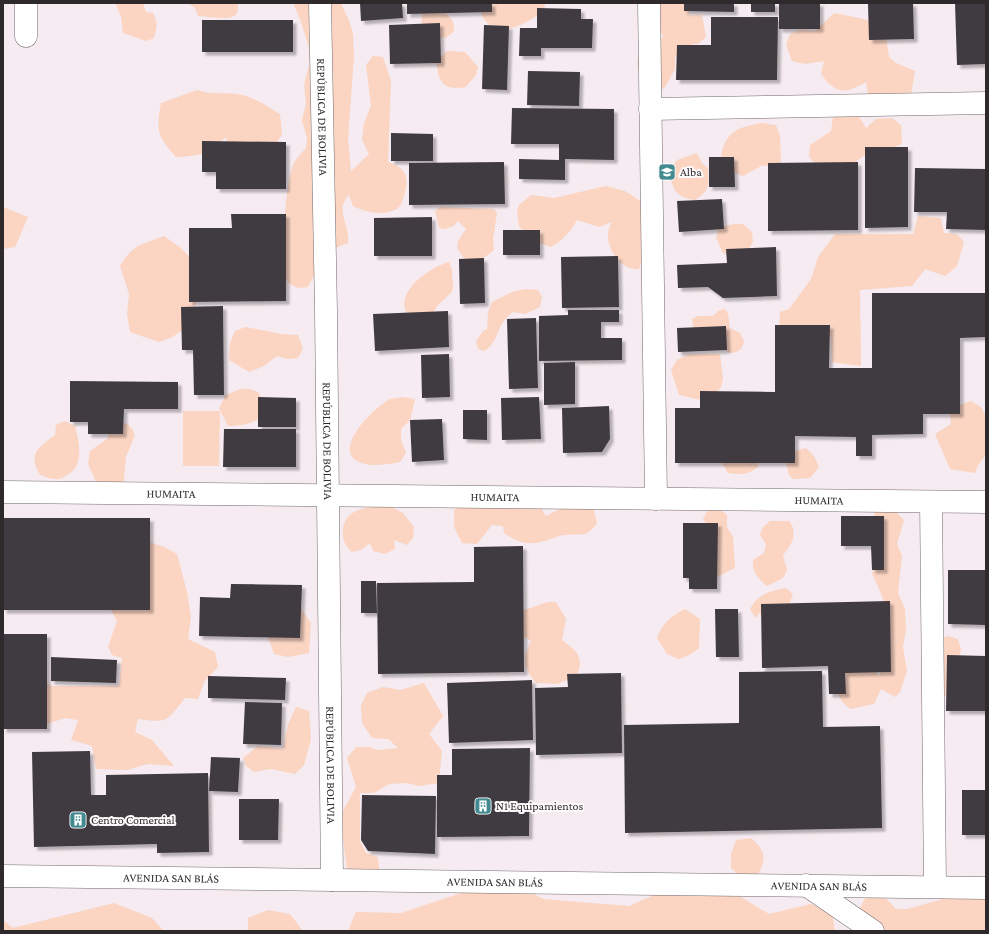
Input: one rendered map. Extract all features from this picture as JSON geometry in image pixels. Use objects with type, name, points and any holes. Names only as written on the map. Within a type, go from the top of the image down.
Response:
[{"type":"main road","points":[[26,3],[26,36]]},
{"type":"main road","name":"REPÚBLICA DE BOLIVIA","points":[[320,3],[326,319],[326,496],[332,880]]},
{"type":"main road","points":[[649,3],[656,499]]},
{"type":"main road","points":[[650,109],[986,103]]},
{"type":"main road","name":"HUMAITA","points":[[3,492],[986,502]]},
{"type":"main road","points":[[931,502],[935,887]]},
{"type":"main road","name":"AVENIDA SAN BLÁS","points":[[3,876],[986,888]]},
{"type":"main road","points":[[806,886],[874,931]]},
{"type":"shaded area","points":[[115,3],[143,3],[146,12],[153,13],[156,20],[154,38],[146,41],[123,33],[121,16]]},
{"type":"shaded area","points":[[188,3],[238,3],[238,11],[235,16],[225,18],[198,16],[195,8]]},
{"type":"shaded area","points":[[293,3],[341,3],[350,23],[353,35],[354,57],[348,138],[351,171],[369,154],[362,140],[364,123],[371,106],[366,65],[373,56],[383,57],[391,81],[388,162],[403,170],[407,183],[401,204],[397,209],[390,212],[379,213],[353,206],[349,195],[343,206],[348,243],[327,251],[308,287],[298,288],[288,283],[284,273],[285,220],[287,194],[292,168],[296,160],[306,148],[307,138],[302,121],[306,103],[304,85],[310,62],[309,48],[300,19]]},
{"type":"shaded area","points":[[481,3],[545,3],[544,12],[521,25],[497,32],[482,16],[480,8]]},
{"type":"shaded area","points":[[641,3],[689,3],[689,15],[702,15],[706,37],[698,44],[692,44],[691,51],[675,57],[675,69],[664,89],[644,83],[638,66],[638,60],[643,51],[663,37],[658,24]]},
{"type":"shaded area","points":[[440,10],[449,16],[454,24],[454,31],[446,38],[431,34],[421,22],[423,12]]},
{"type":"shaded area","points":[[834,13],[868,20],[886,36],[889,57],[896,63],[915,71],[911,95],[869,100],[866,82],[852,89],[836,89],[826,81],[821,74],[824,61],[805,64],[792,61],[786,45],[790,34],[800,30],[815,31]]},
{"type":"shaded area","points":[[447,51],[465,52],[478,67],[476,75],[466,87],[452,88],[440,80],[436,61]]},
{"type":"shaded area","points":[[197,90],[243,95],[280,114],[282,134],[271,153],[229,148],[226,137],[209,151],[204,153],[192,156],[176,157],[165,143],[160,133],[159,121],[161,103]]},
{"type":"shaded area","points":[[845,112],[856,114],[866,128],[876,119],[892,118],[901,125],[902,144],[884,151],[872,150],[847,168],[820,169],[809,157],[810,145],[831,131],[833,117]]},
{"type":"shaded area","points":[[762,123],[776,125],[780,136],[781,164],[761,166],[743,176],[730,171],[721,155],[727,140],[735,131],[741,128]]},
{"type":"shaded area","points":[[697,153],[702,163],[708,168],[708,187],[700,197],[695,200],[683,197],[676,192],[669,171],[677,160]]},
{"type":"shaded area","points":[[606,186],[625,191],[642,202],[646,250],[639,269],[627,267],[621,263],[613,253],[610,247],[608,235],[611,222],[599,227],[577,220],[566,236],[550,247],[529,238],[519,226],[517,212],[519,205],[531,195],[554,198]]},
{"type":"shaded area","points":[[3,207],[28,217],[15,247],[3,249]]},
{"type":"shaded area","points":[[440,207],[494,209],[497,213],[493,239],[494,250],[481,260],[465,260],[457,248],[458,241],[466,229],[458,221],[450,228],[442,229],[439,227],[435,211]]},
{"type":"shaded area","points":[[918,216],[941,218],[944,233],[957,234],[964,242],[957,266],[945,276],[925,269],[912,286],[860,290],[861,366],[832,362],[831,336],[805,346],[779,328],[780,312],[789,309],[811,279],[818,257],[835,234],[913,234]]},
{"type":"shaded area","points":[[743,224],[752,232],[753,242],[748,250],[732,257],[723,253],[716,238],[719,227]]},
{"type":"shaded area","points":[[164,236],[181,248],[196,264],[197,299],[187,327],[171,338],[159,342],[130,332],[127,314],[129,294],[120,266],[129,253],[138,246]]},
{"type":"shaded area","points":[[449,262],[452,270],[453,288],[451,293],[438,305],[432,314],[407,314],[404,305],[406,297],[416,281],[433,269]]},
{"type":"shaded area","points":[[526,289],[538,290],[542,297],[540,307],[525,314],[513,312],[504,321],[493,343],[484,351],[478,349],[476,341],[483,331],[487,329],[488,312],[492,302],[512,292]]},
{"type":"shaded area","points":[[725,309],[728,314],[730,328],[740,333],[744,341],[741,348],[733,353],[730,353],[693,327],[692,319],[698,316],[713,316],[718,311]]},
{"type":"shaded area","points":[[246,327],[281,334],[298,335],[303,349],[298,358],[288,359],[277,356],[264,366],[249,372],[229,360],[230,343],[235,331]]},
{"type":"shaded area","points":[[689,354],[720,354],[723,379],[721,387],[714,397],[705,401],[679,395],[671,370],[677,360]]},
{"type":"shaded area","points":[[240,389],[250,389],[258,392],[264,402],[261,418],[253,422],[237,426],[228,426],[219,408],[226,395]]},
{"type":"shaded area","points":[[402,397],[415,399],[410,420],[401,429],[401,440],[406,453],[400,462],[372,465],[357,461],[351,455],[350,446],[359,427],[384,403],[390,399]]},
{"type":"shaded area","points":[[971,401],[982,408],[986,417],[986,455],[978,465],[975,473],[950,469],[935,434],[951,424],[949,409]]},
{"type":"shaded area","points":[[183,411],[220,411],[219,466],[183,466]]},
{"type":"shaded area","points":[[65,421],[75,426],[79,445],[79,458],[77,464],[70,473],[61,478],[53,479],[40,475],[35,461],[37,451],[44,443],[55,435],[56,425]]},
{"type":"shaded area","points":[[120,422],[126,423],[130,426],[135,435],[126,457],[124,480],[120,484],[97,484],[88,464],[90,451],[107,439],[111,427]]},
{"type":"shaded area","points":[[806,448],[814,456],[819,467],[810,478],[793,479],[789,475],[786,462],[792,452]]},
{"type":"shaded area","points":[[758,459],[758,467],[751,472],[741,474],[728,473],[720,460]]},
{"type":"shaded area","points":[[468,503],[541,508],[546,516],[564,507],[593,507],[597,523],[587,533],[580,535],[563,535],[537,543],[527,543],[516,540],[504,533],[503,526],[492,525],[477,544],[462,543],[454,527],[454,510]]},
{"type":"shaded area","points":[[390,506],[403,513],[414,527],[413,538],[407,545],[394,540],[395,549],[385,554],[373,551],[370,543],[361,550],[352,552],[346,545],[343,536],[345,522],[349,516],[360,509]]},
{"type":"shaded area","points":[[710,506],[718,508],[727,515],[727,528],[733,536],[735,568],[715,578],[711,530],[703,519]]},
{"type":"shaded area","points":[[891,507],[904,520],[897,544],[902,556],[898,593],[905,609],[906,629],[903,647],[907,671],[900,692],[895,697],[881,689],[874,704],[850,709],[842,702],[838,694],[838,675],[869,664],[880,676],[885,611],[882,596],[872,573],[877,563],[872,524],[875,511]]},
{"type":"shaded area","points":[[770,521],[789,521],[794,535],[789,548],[783,555],[787,570],[783,578],[767,586],[756,575],[753,560],[764,553],[766,544],[760,535],[762,528]]},
{"type":"shaded area","points":[[142,540],[162,546],[177,554],[187,592],[191,616],[188,639],[215,652],[218,667],[204,682],[198,699],[185,698],[174,712],[166,719],[155,721],[138,719],[135,732],[152,740],[174,766],[148,764],[127,770],[96,769],[92,746],[71,740],[78,720],[65,718],[41,726],[40,679],[52,686],[119,686],[122,658],[112,655],[108,647],[117,621],[105,600]]},
{"type":"shaded area","points":[[786,588],[793,594],[787,610],[765,616],[758,613],[757,617],[755,617],[750,609],[757,600],[765,594]]},
{"type":"shaded area","points":[[548,602],[556,602],[566,619],[562,640],[576,652],[580,660],[579,670],[576,677],[557,684],[536,683],[528,672],[525,663],[526,653],[531,641],[518,633],[518,612]]},
{"type":"shaded area","points":[[279,608],[301,609],[311,623],[309,653],[288,657],[274,654],[268,637],[267,617]]},
{"type":"shaded area","points":[[685,609],[700,619],[699,648],[691,654],[679,659],[667,654],[657,638],[668,621]]},
{"type":"shaded area","points":[[949,636],[958,639],[961,649],[953,692],[937,699],[937,639]]},
{"type":"shaded area","points":[[424,683],[443,716],[429,734],[442,751],[439,783],[419,786],[407,783],[389,784],[374,793],[360,793],[360,841],[366,853],[378,857],[380,875],[360,886],[347,869],[340,816],[356,787],[347,758],[356,747],[369,747],[378,750],[398,748],[388,739],[372,738],[362,723],[361,705],[367,693],[383,687],[400,690]]},
{"type":"shaded area","points":[[296,707],[309,711],[311,739],[304,765],[295,774],[271,769],[254,772],[246,766],[243,758],[258,746],[283,749],[288,724]]},
{"type":"shaded area","points":[[751,838],[762,851],[762,865],[757,876],[739,875],[731,868],[731,854],[736,840]]},
{"type":"shaded area","points":[[506,878],[543,899],[629,906],[688,880],[711,879],[769,914],[811,904],[832,913],[835,931],[348,931],[356,912],[401,913]]},
{"type":"shaded area","points":[[986,880],[986,931],[859,931],[858,922],[861,907],[869,895],[881,893],[896,909],[907,909],[940,900],[957,885]]},
{"type":"shaded area","points":[[114,903],[152,918],[164,931],[3,931],[3,920],[13,928]]},
{"type":"shaded area","points":[[268,910],[290,914],[303,931],[248,931],[248,918]]},
{"type":"building","points":[[360,3],[402,3],[403,18],[361,21]]},
{"type":"building","points":[[407,3],[492,3],[492,12],[407,14]]},
{"type":"building","points":[[684,3],[734,3],[734,12],[684,11]]},
{"type":"building","points":[[751,3],[775,3],[775,12],[751,12]]},
{"type":"building","points":[[779,3],[820,3],[820,29],[779,29]]},
{"type":"building","points":[[868,3],[913,3],[914,39],[869,40]]},
{"type":"building","points":[[955,3],[986,3],[986,64],[957,65]]},
{"type":"building","points":[[537,8],[581,9],[581,19],[593,19],[592,48],[541,48],[541,56],[519,56],[520,28],[537,28]]},
{"type":"building","points":[[711,17],[778,17],[777,80],[676,80],[677,45],[711,45]]},
{"type":"building","points":[[202,20],[293,20],[293,52],[202,52]]},
{"type":"building","points":[[440,23],[441,63],[390,64],[389,25]]},
{"type":"building","points":[[484,25],[509,26],[507,90],[482,89]]},
{"type":"building","points":[[528,71],[580,72],[579,106],[527,105]]},
{"type":"building","points":[[512,108],[614,109],[614,160],[565,159],[565,180],[519,179],[519,159],[559,160],[559,144],[511,144]]},
{"type":"building","points":[[391,133],[433,134],[433,161],[391,161]]},
{"type":"building","points":[[202,141],[286,142],[286,189],[216,189],[216,172],[202,172]]},
{"type":"building","points":[[865,147],[908,147],[908,227],[865,228]]},
{"type":"building","points":[[709,157],[734,157],[735,187],[709,187]]},
{"type":"building","points":[[504,162],[505,204],[409,205],[409,163]]},
{"type":"building","points":[[858,162],[858,230],[768,231],[768,163]]},
{"type":"building","points":[[915,168],[986,169],[986,230],[946,229],[947,212],[914,212]]},
{"type":"building","points":[[722,199],[724,229],[679,232],[677,201]]},
{"type":"building","points":[[231,214],[286,214],[286,301],[189,302],[189,228],[232,228]]},
{"type":"building","points":[[432,217],[432,256],[374,256],[374,218]]},
{"type":"building","points":[[503,230],[540,230],[540,255],[503,255]]},
{"type":"building","points":[[776,247],[777,296],[723,298],[708,287],[678,288],[677,265],[727,263],[726,249]]},
{"type":"building","points":[[618,256],[619,307],[562,308],[561,257]]},
{"type":"building","points":[[484,258],[485,303],[460,304],[459,259]]},
{"type":"building","points":[[872,293],[986,293],[986,337],[960,338],[960,414],[923,414],[923,434],[872,435],[872,456],[856,456],[856,437],[795,436],[795,463],[675,463],[675,408],[700,408],[700,391],[775,392],[775,325],[830,325],[829,368],[872,368]]},
{"type":"building","points":[[223,306],[224,395],[194,395],[193,350],[182,350],[181,307]]},
{"type":"building","points":[[568,310],[619,310],[619,322],[601,322],[601,338],[622,338],[622,360],[539,361],[539,316],[568,315]]},
{"type":"building","points":[[448,311],[449,347],[375,351],[373,314]]},
{"type":"building","points":[[536,318],[538,388],[509,389],[507,319]]},
{"type":"building","points":[[726,326],[727,350],[678,352],[677,328]]},
{"type":"building","points":[[449,354],[450,397],[422,398],[421,355]]},
{"type":"building","points":[[575,362],[575,404],[544,405],[544,363]]},
{"type":"building","points":[[70,381],[178,382],[178,409],[124,409],[123,434],[88,434],[88,422],[70,422]]},
{"type":"building","points":[[258,397],[296,398],[296,427],[258,427]]},
{"type":"building","points":[[539,397],[541,439],[502,440],[501,398]]},
{"type":"building","points":[[609,406],[610,439],[602,452],[563,453],[562,408]]},
{"type":"building","points":[[463,410],[487,410],[487,440],[463,439]]},
{"type":"building","points":[[442,419],[444,460],[412,462],[410,420]]},
{"type":"building","points":[[224,429],[296,429],[296,467],[223,467]]},
{"type":"building","points":[[841,516],[884,516],[884,570],[872,570],[871,546],[841,546]]},
{"type":"building","points":[[3,518],[150,518],[150,610],[3,610]]},
{"type":"building","points":[[683,523],[718,523],[717,589],[689,589],[689,578],[683,578]]},
{"type":"building","points":[[523,546],[524,672],[378,674],[377,583],[474,582],[474,547]]},
{"type":"building","points":[[948,570],[986,570],[986,625],[948,624]]},
{"type":"building","points":[[361,581],[376,581],[377,613],[361,613]]},
{"type":"building","points":[[231,584],[302,585],[300,638],[199,636],[200,597],[230,598]]},
{"type":"building","points":[[890,601],[891,672],[845,673],[846,694],[829,694],[828,666],[762,668],[761,604]]},
{"type":"building","points":[[715,609],[738,609],[739,657],[716,657]]},
{"type":"building","points":[[3,634],[47,634],[47,729],[3,729]]},
{"type":"building","points":[[947,655],[986,656],[986,711],[946,711]]},
{"type":"building","points":[[51,657],[117,660],[116,683],[51,681]]},
{"type":"building","points":[[822,671],[823,727],[880,726],[882,828],[625,833],[624,725],[739,723],[739,672]]},
{"type":"building","points":[[621,673],[622,753],[536,755],[535,688],[568,687],[567,674]]},
{"type":"building","points":[[208,676],[286,678],[285,700],[208,698]]},
{"type":"building","points":[[532,680],[533,740],[449,743],[447,683]]},
{"type":"building","points":[[245,702],[282,703],[281,745],[243,744]]},
{"type":"building","name":"N1 Equipamientos","points":[[530,748],[529,836],[437,837],[437,775],[452,775],[452,749]]},
{"type":"building","points":[[90,751],[91,795],[106,795],[106,775],[208,773],[209,852],[157,853],[157,844],[34,847],[32,752]]},
{"type":"building","points":[[211,757],[240,758],[238,792],[209,791]]},
{"type":"building","points":[[962,790],[986,790],[986,835],[962,835]]},
{"type":"building","points":[[362,795],[436,796],[435,854],[368,851],[361,840]]},
{"type":"building","points":[[239,799],[279,799],[278,840],[239,840]]},
{"type":"place","name":"Alba","points":[[667,172]]},
{"type":"place","name":"N1 Equipamientos","points":[[483,806]]},
{"type":"place","name":"Centro Comercial","points":[[78,820]]}]
